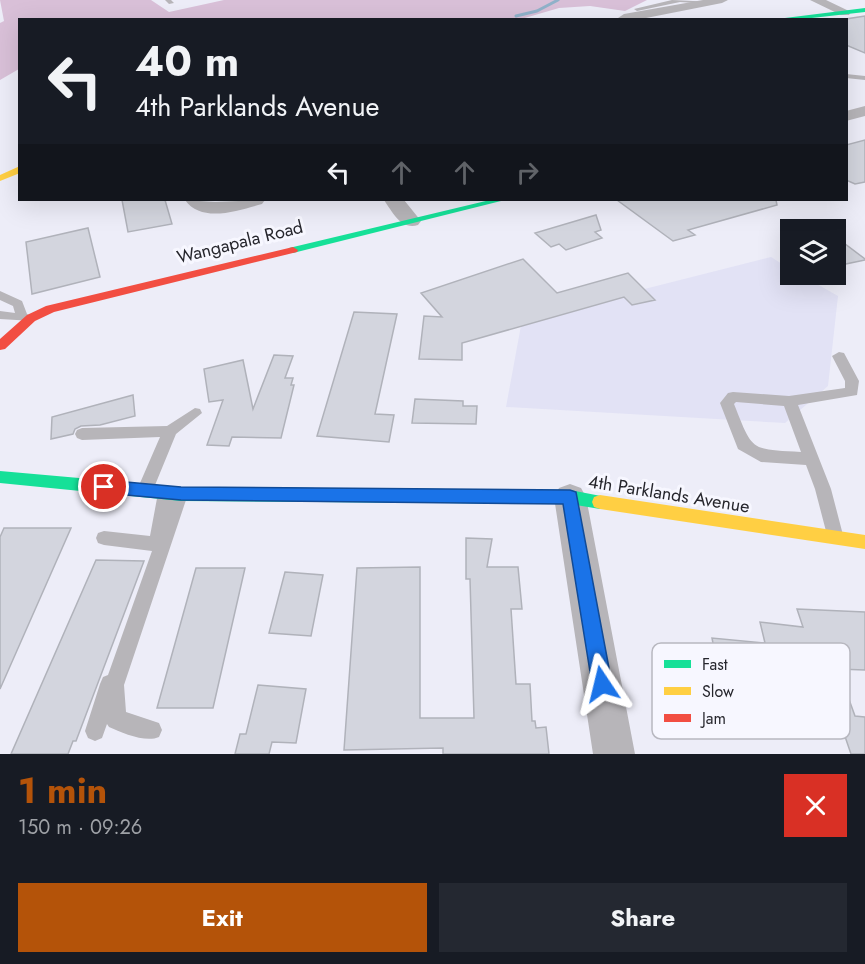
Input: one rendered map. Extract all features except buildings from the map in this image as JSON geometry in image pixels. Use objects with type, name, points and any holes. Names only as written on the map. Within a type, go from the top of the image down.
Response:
[{"type":"street","points":[[816,0],[845,16],[865,10]]},
{"type":"street","points":[[624,18],[716,1]]},
{"type":"street","points":[[808,18],[845,16],[865,19]]},
{"type":"street","points":[[848,115],[865,111]]},
{"type":"street","points":[[0,178],[18,170]]},
{"type":"street","points":[[0,186],[18,182]]},
{"type":"street","points":[[196,201],[207,209],[250,201]]},
{"type":"street","points":[[395,201],[411,221]]},
{"type":"street","name":"Wangapala Road","points":[[0,346],[27,317],[77,301],[496,201]]},
{"type":"street","name":"4th Parklands Avenue","points":[[0,477],[174,493],[570,497],[865,542]]},
{"type":"street","points":[[570,497],[614,754]]},
{"type":"lane","points":[[637,9],[680,0],[716,1]]},
{"type":"lane","points":[[848,76],[865,78]]},
{"type":"lane","points":[[0,295],[18,304],[27,317]]},
{"type":"lane","points":[[0,315],[27,317]]},
{"type":"lane","points":[[811,459],[760,456],[742,445],[727,403],[733,397],[789,401],[852,392],[852,381],[839,356]]},
{"type":"lane","points":[[789,401],[823,489],[836,537]]},
{"type":"lane","points":[[145,490],[170,431],[195,413]]},
{"type":"lane","points":[[82,434],[170,431]]},
{"type":"lane","points":[[95,731],[174,493]]},
{"type":"lane","points":[[152,730],[116,720],[114,685],[174,493]]},
{"type":"lane","points":[[104,538],[157,544]]},
{"type":"shaded area","points":[[0,0],[151,0],[169,12],[224,0],[647,0],[625,11],[590,6],[559,8],[525,18],[18,18],[18,70],[0,80],[0,23],[4,21]]},
{"type":"shaded area","points":[[771,257],[780,263],[780,285],[819,285],[838,296],[828,386],[785,423],[506,407],[522,320]]},
{"type":"waterway","points":[[516,16],[537,11],[558,0]]},
{"type":"traffic: fast","points":[[791,18],[865,10]]},
{"type":"traffic: fast","points":[[293,250],[496,201]]},
{"type":"traffic: fast","points":[[0,477],[181,494],[570,497],[600,502]]},
{"type":"traffic: slow","points":[[0,178],[18,170]]},
{"type":"traffic: slow","points":[[600,502],[865,542]]},
{"type":"traffic: jam","points":[[0,346],[31,318],[50,309],[293,250]]},
{"type":"route","points":[[104,487],[181,494],[570,497],[602,684]]}]
